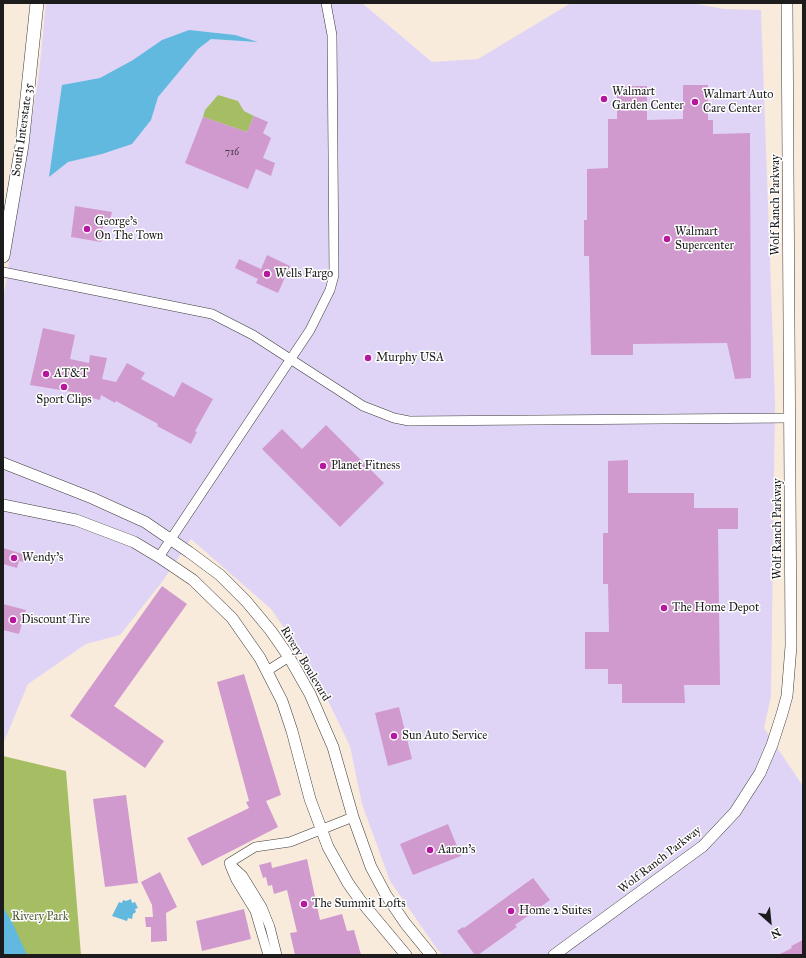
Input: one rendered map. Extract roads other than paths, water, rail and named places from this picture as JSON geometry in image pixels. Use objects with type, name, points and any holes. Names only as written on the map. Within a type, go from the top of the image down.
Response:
[{"type":"main road","name":"South Interstate 35","points":[[3,256],[22,145],[37,3]]},
{"type":"street","points":[[159,556],[310,330],[324,304],[334,275],[332,35],[326,3]]},
{"type":"street","name":"Wolf Ranch Parkway","points":[[554,955],[703,846],[735,812],[760,773],[781,719],[786,696],[791,646],[787,3]]},
{"type":"street","points":[[3,272],[212,314],[247,331],[363,406],[394,418],[409,421],[790,418]]},
{"type":"street","name":"Rivery Boulevard","points":[[3,463],[119,509],[171,539],[220,576],[246,601],[271,631],[289,657],[322,718],[342,776],[353,817],[371,867],[386,895],[405,924],[431,955]]},
{"type":"street","points":[[3,505],[76,520],[98,527],[134,542],[159,556],[193,580],[218,603],[244,634],[267,671],[288,716],[310,799],[328,848],[348,883],[381,926],[406,955]]},
{"type":"street","points":[[267,671],[289,657]]},
{"type":"street","points":[[229,863],[255,848],[290,842],[353,817]]},
{"type":"street","points":[[229,863],[236,880],[255,911],[268,955]]},
{"type":"street","points":[[229,863],[243,876],[262,907],[270,926],[278,955]]},
{"type":"water","points":[[189,30],[235,35],[258,42],[211,39],[198,49],[158,97],[151,120],[132,144],[102,154],[68,162],[49,177],[62,85],[100,78],[133,60],[162,40]]},
{"type":"water","points":[[131,899],[132,903],[135,902],[138,908],[135,909],[136,912],[133,914],[132,919],[128,918],[127,921],[112,916],[119,902],[122,903],[123,900],[126,901]]},
{"type":"water","points":[[3,907],[12,922],[27,955],[3,955]]},
{"type":"place","name":"Walmart Garden Center","points":[[604,99]]},
{"type":"place","name":"Walmart Auto Care Center","points":[[695,102]]},
{"type":"place","name":"George's On The Town","points":[[87,229]]},
{"type":"place","name":"Walmart Supercenter","points":[[667,239]]},
{"type":"place","name":"Wells Fargo","points":[[267,274]]},
{"type":"place","name":"Murphy USA","points":[[368,358]]},
{"type":"place","name":"AT&T","points":[[46,374]]},
{"type":"place","name":"Sport Clips","points":[[64,387]]},
{"type":"place","name":"Planet Fitness","points":[[323,466]]},
{"type":"place","name":"Wendy's","points":[[14,558]]},
{"type":"place","name":"The Home Depot","points":[[664,608]]},
{"type":"place","name":"Discount Tire","points":[[13,620]]},
{"type":"place","name":"Sun Auto Service","points":[[394,736]]},
{"type":"place","name":"Aaron's","points":[[430,850]]},
{"type":"place","name":"The Summit Lofts","points":[[304,904]]},
{"type":"place","name":"Home 2 Suites","points":[[511,911]]},
{"type":"park label","name":"Rivery Park","points":[[40,917]]}]
